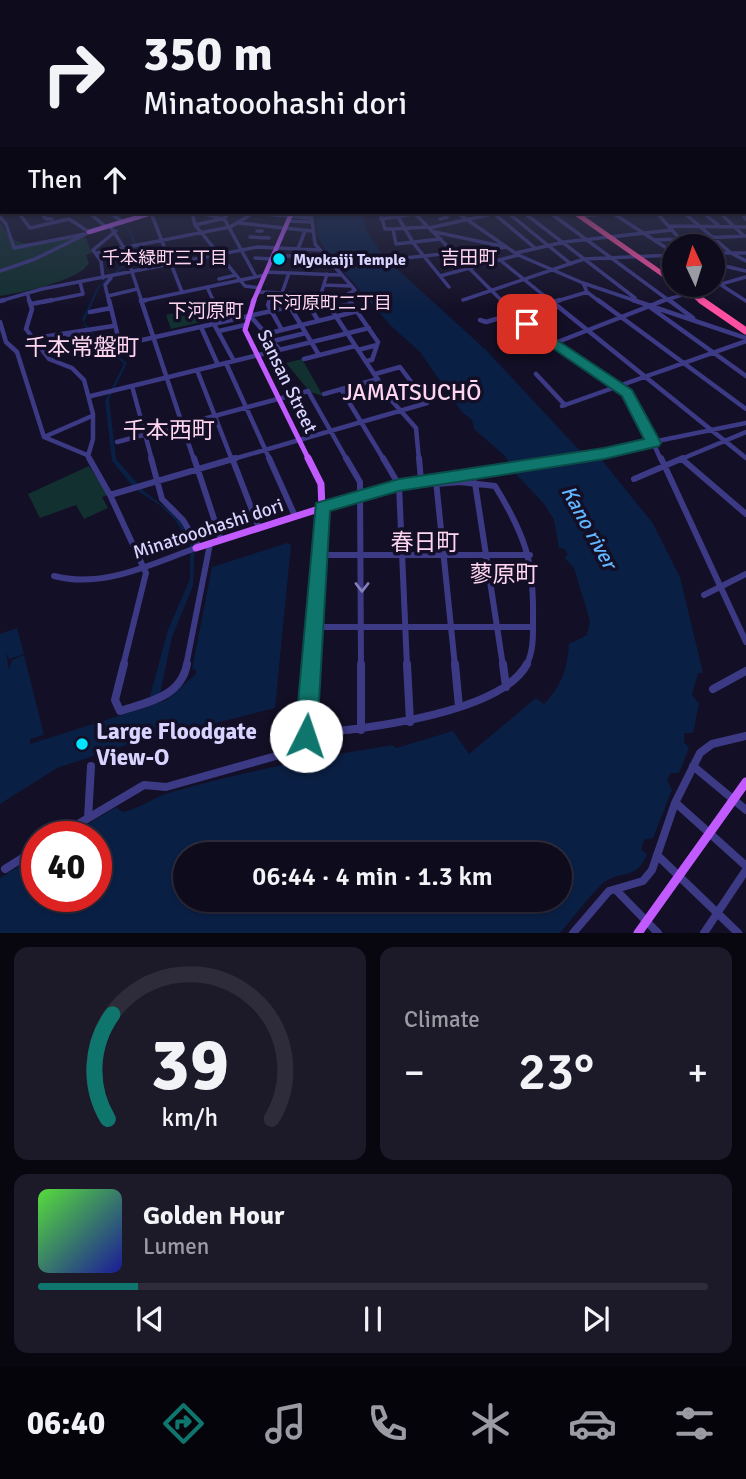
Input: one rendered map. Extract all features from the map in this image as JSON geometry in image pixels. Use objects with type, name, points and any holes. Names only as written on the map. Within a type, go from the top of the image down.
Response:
[{"type":"highway","points":[[589,223],[662,274]]},
{"type":"highway","points":[[697,298],[746,336]]},
{"type":"main road","points":[[87,233],[119,223]]},
{"type":"main road","name":"Sansan Street","points":[[287,223],[247,317],[246,336],[323,487],[322,508]]},
{"type":"main road","name":"Minatooohashi dori","points":[[195,549],[322,508]]},
{"type":"main road","points":[[638,933],[746,782]]},
{"type":"street","points":[[5,223],[14,248],[87,233]]},
{"type":"street","points":[[25,223],[30,229],[50,223]]},
{"type":"street","points":[[74,223],[87,233]]},
{"type":"street","points":[[103,223],[116,231],[124,248],[221,540]]},
{"type":"street","points":[[154,223],[182,292]]},
{"type":"street","points":[[203,223],[195,225],[246,287],[272,293],[322,297],[346,295],[355,289],[315,244],[312,223]]},
{"type":"street","points":[[225,223],[256,276]]},
{"type":"street","points":[[97,253],[230,228],[239,223],[269,238]]},
{"type":"street","points":[[257,247],[260,233],[267,223]]},
{"type":"street","points":[[382,223],[385,229],[430,229],[507,247]]},
{"type":"street","points":[[401,223],[412,242],[449,287]]},
{"type":"street","points":[[424,223],[456,252],[515,314],[620,386],[633,398],[746,641]]},
{"type":"street","points":[[430,229],[456,223]]},
{"type":"street","points":[[471,223],[517,254],[583,283],[746,336]]},
{"type":"street","points":[[504,223],[536,248]]},
{"type":"street","points":[[520,223],[572,264]]},
{"type":"street","points":[[537,223],[641,302]]},
{"type":"street","points":[[563,223],[700,322]]},
{"type":"street","points":[[628,223],[662,246]]},
{"type":"street","points":[[665,223],[675,234]]},
{"type":"street","points":[[695,223],[708,234]]},
{"type":"street","points":[[730,223],[745,237]]},
{"type":"street","points":[[440,276],[562,242],[698,225],[746,227]]},
{"type":"street","points":[[250,237],[284,228],[312,231]]},
{"type":"street","points":[[393,229],[396,244],[441,239]]},
{"type":"street","points":[[298,250],[305,230]]},
{"type":"street","points":[[105,277],[102,261],[93,250],[116,231]]},
{"type":"street","points":[[0,271],[87,233]]},
{"type":"street","points":[[725,238],[745,237]]},
{"type":"street","points":[[654,240],[662,240]]},
{"type":"street","points":[[300,244],[315,244]]},
{"type":"street","points":[[0,301],[39,290],[257,247],[320,250]]},
{"type":"street","points":[[405,258],[507,247]]},
{"type":"street","points":[[725,248],[746,261]]},
{"type":"street","points":[[308,257],[310,250]]},
{"type":"street","points":[[480,251],[492,262]]},
{"type":"street","points":[[725,253],[746,253]]},
{"type":"street","points":[[463,300],[584,259],[662,255]]},
{"type":"street","points":[[129,262],[167,256]]},
{"type":"street","points":[[254,258],[325,258]]},
{"type":"street","points":[[500,260],[746,458]]},
{"type":"street","points":[[725,266],[746,271]]},
{"type":"street","points":[[282,293],[289,273]]},
{"type":"street","points":[[141,301],[265,274],[340,275]]},
{"type":"street","points":[[327,274],[322,297],[400,411],[416,428],[421,480]]},
{"type":"street","points":[[219,279],[236,275]]},
{"type":"street","points":[[113,276],[105,284],[113,326],[120,345]]},
{"type":"street","points":[[725,283],[746,277]]},
{"type":"street","points":[[31,304],[83,293],[80,282]]},
{"type":"street","points":[[583,283],[587,292],[746,409]]},
{"type":"street","points":[[324,285],[351,286]]},
{"type":"street","points":[[56,287],[58,299]]},
{"type":"street","points":[[207,287],[224,321]]},
{"type":"street","points":[[725,287],[746,301]]},
{"type":"street","points":[[108,296],[137,289]]},
{"type":"street","points":[[480,320],[486,322],[587,292]]},
{"type":"street","points":[[27,293],[31,304],[25,328],[36,338],[48,358],[81,374],[91,396],[93,447],[88,456]]},
{"type":"street","points":[[272,293],[268,305],[282,330]]},
{"type":"street","points":[[282,293],[319,355]]},
{"type":"street","points":[[346,295],[377,340],[372,360],[366,361]]},
{"type":"street","points":[[111,347],[247,317],[322,297]]},
{"type":"street","points":[[522,352],[555,343],[647,304],[671,298]]},
{"type":"street","points":[[306,303],[318,320]]},
{"type":"street","points":[[330,308],[352,303]]},
{"type":"street","points":[[647,304],[746,376]]},
{"type":"street","points":[[90,312],[111,308]]},
{"type":"street","points":[[266,334],[358,311]]},
{"type":"street","points":[[247,317],[252,318],[280,350]]},
{"type":"street","points":[[0,322],[6,342],[18,353],[44,436],[49,442],[88,456],[144,566],[146,576],[115,700],[120,710],[167,695],[186,676],[210,544]]},
{"type":"street","points":[[214,324],[233,361]]},
{"type":"street","points":[[219,331],[245,325]]},
{"type":"street","points":[[36,338],[113,326]]},
{"type":"street","points":[[201,327],[218,365]]},
{"type":"street","points":[[91,396],[369,328]]},
{"type":"street","points":[[273,341],[306,333]]},
{"type":"street","points":[[67,334],[77,347]]},
{"type":"street","points":[[536,374],[564,406],[712,353],[746,336]]},
{"type":"street","points":[[304,359],[377,345]]},
{"type":"street","points":[[226,363],[295,516]]},
{"type":"street","points":[[110,495],[427,403],[400,367],[324,394]]},
{"type":"street","points":[[197,370],[259,527]]},
{"type":"street","points":[[132,386],[162,499],[183,520],[195,549]]},
{"type":"street","points":[[341,389],[399,485],[410,722]]},
{"type":"street","points":[[348,400],[385,390]]},
{"type":"street","points":[[117,442],[307,391],[360,482],[362,494],[361,730]]},
{"type":"street","points":[[44,436],[92,416]]},
{"type":"street","points":[[653,443],[746,423]]},
{"type":"street","points":[[634,478],[746,432]]},
{"type":"street","name":"Minatooohashi dori","points":[[322,508],[362,494],[421,480],[436,481],[604,454],[653,443]]},
{"type":"street","points":[[682,459],[746,514]]},
{"type":"street","points":[[83,821],[144,785],[166,787],[276,756],[289,751],[306,736],[410,722],[458,707],[506,687],[522,673],[530,658],[534,586],[530,555],[513,515],[495,485],[436,481],[458,707]]},
{"type":"street","points":[[475,483],[506,687]]},
{"type":"street","points":[[306,736],[322,508]]},
{"type":"street","name":"Minatooohashi dori","points":[[54,576],[88,582],[195,549]]},
{"type":"street","points":[[319,555],[530,555]]},
{"type":"street","points":[[704,595],[745,575]]},
{"type":"street","points":[[314,627],[533,627]]},
{"type":"street","points":[[713,689],[746,671]]},
{"type":"street","points":[[573,933],[609,891],[643,881],[652,870],[693,765],[708,746],[746,736]]},
{"type":"street","points":[[693,765],[746,810]]},
{"type":"street","points":[[88,818],[91,766]]},
{"type":"street","points":[[677,804],[746,868],[704,933]]},
{"type":"street","points":[[657,855],[738,933]]},
{"type":"street","points":[[5,869],[21,859]]},
{"type":"street","points":[[616,890],[658,933]]},
{"type":"green space","points":[[0,223],[9,236],[26,243],[86,238],[92,253],[86,255],[89,263],[83,269],[63,280],[36,289],[0,296]]},
{"type":"green space","points":[[208,305],[215,319],[171,329],[166,315]]},
{"type":"green space","points":[[302,359],[323,396],[310,392],[286,363]]},
{"type":"green space","points":[[89,466],[108,495],[102,497],[108,508],[84,519],[76,505],[40,518],[28,494]]},
{"type":"water","points":[[118,223],[131,231],[138,248],[133,260],[100,286],[84,322],[100,342],[127,363],[109,399],[116,459],[144,491],[180,519],[195,543],[193,586],[172,637],[158,703],[166,700],[196,674],[196,670],[192,669],[212,567],[287,543],[291,545],[275,708],[184,731],[184,726],[57,768],[0,804],[0,634],[17,628],[24,654],[9,659],[6,653],[9,669],[12,660],[24,655],[44,735],[30,739],[30,744],[147,707],[168,630],[190,579],[190,544],[175,520],[161,506],[135,489],[112,461],[105,401],[124,364],[87,331],[82,319],[98,286],[131,258],[136,250],[127,229]]},
{"type":"water","name":"Kano river","points":[[316,223],[365,223],[368,233],[385,258],[486,350],[582,453],[600,458],[652,522],[680,577],[703,673],[698,673],[692,695],[699,704],[693,733],[684,733],[684,742],[689,748],[679,773],[671,773],[667,780],[672,790],[653,838],[644,840],[641,850],[647,854],[642,863],[632,872],[607,880],[560,933],[0,933],[0,878],[21,865],[21,912],[112,912],[112,821],[93,821],[116,807],[122,812],[168,793],[229,777],[392,745],[396,748],[453,731],[469,754],[536,698],[544,704],[555,690],[563,677],[569,644],[587,635],[590,621],[574,568],[564,557],[568,555],[565,549],[559,548],[554,520],[545,505],[514,472],[505,456],[474,429],[472,420],[462,412],[420,352],[390,325],[325,250],[317,235]]},
{"type":"place","name":"Myokaiji Temple","points":[[279,259]]},
{"type":"place","name":"Large Floodgate View-O","points":[[82,744]]},
{"type":"district","name":"吉田町","points":[[469,257]]},
{"type":"district","name":"千本緑町三丁目","points":[[165,258]]},
{"type":"district","name":"下河原町二丁目","points":[[329,303]]},
{"type":"district","name":"下河原町","points":[[206,310]]},
{"type":"district","name":"千本常盤町","points":[[82,347]]},
{"type":"district","name":"JAMATSUCHŌ","points":[[412,392]]},
{"type":"district","name":"千本西町","points":[[169,430]]},
{"type":"district","name":"春日町","points":[[425,542]]},
{"type":"district","name":"蓼原町","points":[[504,574]]},
{"type":"route","points":[[306,736],[322,508],[362,494],[421,480],[604,454],[653,443],[633,398],[620,386],[527,324]]}]
